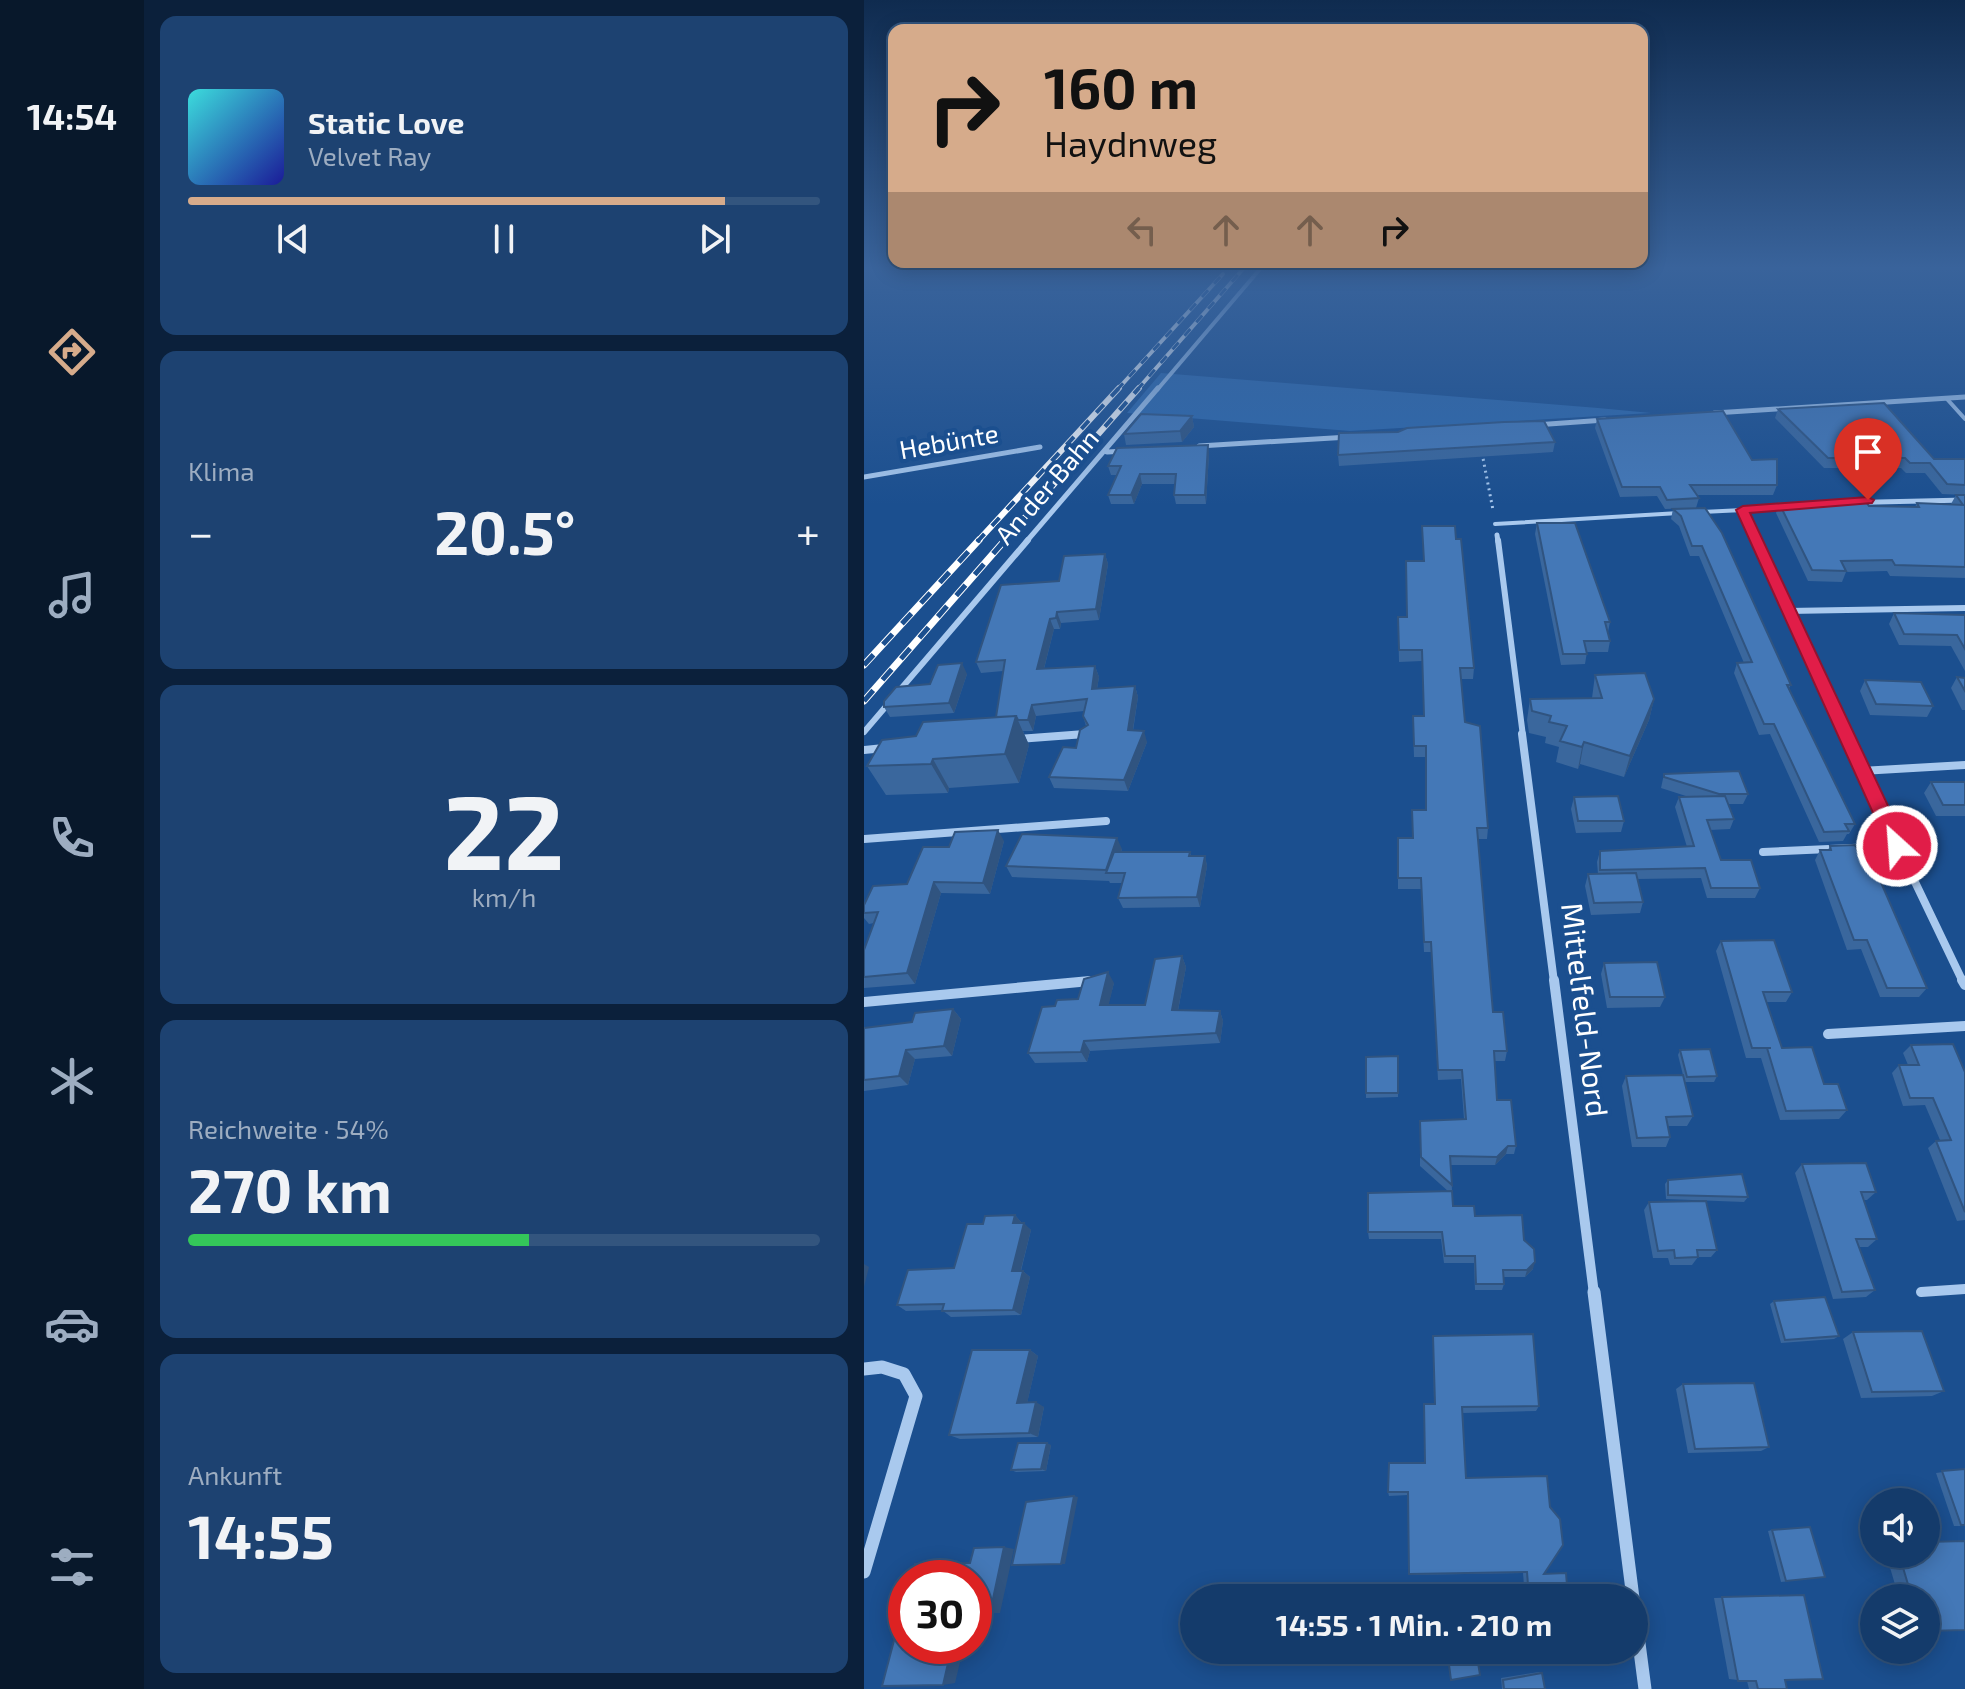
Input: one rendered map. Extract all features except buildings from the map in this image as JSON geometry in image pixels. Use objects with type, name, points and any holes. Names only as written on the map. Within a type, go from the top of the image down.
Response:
[{"type":"street","name":"An der Bahn","points":[[864,732],[1194,348]]},
{"type":"street","points":[[1698,414],[1965,397]]},
{"type":"street","points":[[1524,426],[1619,419]]},
{"type":"street","points":[[1184,447],[1354,437]]},
{"type":"street","name":"Hebünte","points":[[864,477],[1040,447]]},
{"type":"street","points":[[1107,452],[1138,450]]},
{"type":"street","points":[[1821,504],[1965,500]]},
{"type":"street","points":[[1805,505],[1743,510],[1861,771],[1965,985]]},
{"type":"street","name":"Mittelfeld-Nord","points":[[1496,529],[1631,1584]]},
{"type":"street","points":[[1788,611],[1965,608]]},
{"type":"street","points":[[1006,740],[1085,734]]},
{"type":"street","points":[[864,750],[896,747]]},
{"type":"street","points":[[1861,771],[1965,765]]},
{"type":"street","points":[[864,839],[1106,821]]},
{"type":"street","points":[[1763,852],[1897,846]]},
{"type":"street","points":[[864,1002],[1103,980]]},
{"type":"street","points":[[1828,1034],[1965,1026]]},
{"type":"street","points":[[1921,1292],[1965,1289]]},
{"type":"street","points":[[864,1369],[882,1367],[904,1374],[916,1396],[864,1572]]},
{"type":"street","points":[[1642,1664],[1645,1689]]},
{"type":"lane","points":[[1947,399],[1965,419]]},
{"type":"lane","points":[[1696,512],[1743,510]]},
{"type":"lane","points":[[1496,529],[1681,513]]},
{"type":"path","points":[[1480,442],[1496,529]]},
{"type":"shaded area","points":[[1161,373],[1651,413],[1350,431],[1127,413]]},
{"type":"railway","points":[[1117,390],[1156,348]]},
{"type":"railway","points":[[1137,390],[1174,348]]},
{"type":"railway","points":[[977,542],[1119,388]]},
{"type":"railway","points":[[1003,542],[1139,388]]},
{"type":"railway","points":[[864,665],[979,540]]},
{"type":"railway","points":[[864,701],[1005,540]]},
{"type":"route","points":[[1868,500],[1743,510],[1897,846]]}]
